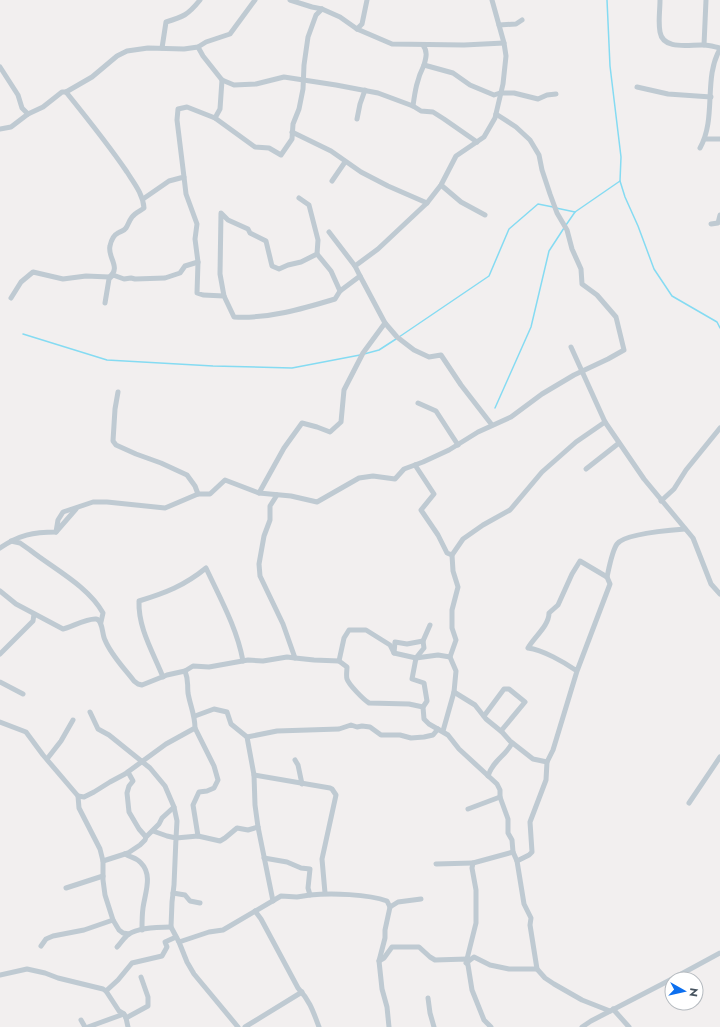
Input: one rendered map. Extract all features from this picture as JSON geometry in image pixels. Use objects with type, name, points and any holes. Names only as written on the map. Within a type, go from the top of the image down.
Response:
[{"type":"street","points":[[162,48],[166,22],[182,18],[194,8],[200,0]]},
{"type":"street","points":[[0,129],[11,127],[28,114],[44,107],[62,92],[66,92],[92,76],[117,56],[127,51],[148,48],[184,49],[198,47],[206,42],[230,34],[255,0]]},
{"type":"street","points":[[290,0],[312,8],[322,9],[340,17],[357,29],[392,44],[464,45],[504,43]]},
{"type":"street","points":[[357,29],[362,24],[367,0]]},
{"type":"street","points":[[355,266],[378,249],[427,203],[441,185],[456,156],[484,137],[496,114],[506,56],[504,43],[492,0]]},
{"type":"street","points":[[660,0],[659,30],[661,37],[664,40],[681,46],[704,45],[720,48],[716,56],[713,70],[710,115],[705,138],[700,148]]},
{"type":"street","points":[[704,45],[706,0]]},
{"type":"street","points":[[224,296],[203,295],[197,293],[197,224],[186,194],[177,120],[178,109],[187,107],[215,118],[255,147],[269,148],[282,155],[292,140],[293,124],[299,109],[308,37],[316,15],[322,9]]},
{"type":"street","points":[[499,25],[516,24],[522,20]]},
{"type":"street","points":[[413,106],[414,92],[424,65],[426,54],[424,45]]},
{"type":"street","points":[[198,47],[203,56],[222,80],[234,85],[256,84],[284,77],[378,93],[413,106],[422,111],[433,112],[444,118],[476,142]]},
{"type":"street","points":[[424,65],[453,73],[470,85],[494,95],[500,93],[514,94],[538,99],[547,95],[556,94]]},
{"type":"street","points":[[0,68],[18,95],[22,108],[28,114]]},
{"type":"street","points":[[215,118],[220,109],[222,80]]},
{"type":"street","points":[[636,87],[668,94],[711,97]]},
{"type":"street","points":[[357,119],[365,90]]},
{"type":"street","points":[[66,92],[116,155],[139,191],[144,208],[132,217],[126,228],[122,232],[117,233],[113,239],[110,250],[115,265],[113,275],[109,279],[105,304]]},
{"type":"street","points":[[0,548],[24,535],[39,532],[56,532],[58,520],[63,512],[93,502],[165,508],[198,494],[210,494],[225,480],[258,493],[290,496],[317,502],[359,478],[373,476],[395,479],[404,469],[458,445],[478,432],[511,417],[542,394],[574,375],[608,360],[624,350],[616,317],[597,295],[582,284],[581,269],[572,249],[568,230],[553,201],[542,170],[540,155],[530,140],[516,127],[496,114]]},
{"type":"street","points":[[292,132],[331,151],[345,162],[388,186],[427,203]]},
{"type":"street","points":[[705,138],[720,140]]},
{"type":"street","points":[[332,181],[345,162]]},
{"type":"street","points":[[142,199],[169,181],[184,177]]},
{"type":"street","points":[[441,185],[461,202],[485,215]]},
{"type":"street","points":[[299,198],[309,205],[318,240],[317,254],[331,271],[340,291]]},
{"type":"street","points":[[317,254],[301,262],[279,269],[272,266],[266,241],[250,233],[248,228],[228,220],[222,213],[220,274],[224,296],[234,317],[250,318],[304,308],[335,299],[340,291],[360,276]]},
{"type":"street","points":[[711,224],[718,223],[720,215]]},
{"type":"street","points":[[329,232],[355,266],[385,323],[398,338],[414,350],[429,357],[441,355],[461,385],[492,425]]},
{"type":"street","points":[[12,298],[21,282],[33,272],[63,279],[86,276],[110,277],[113,275],[124,279],[165,278],[180,273],[185,266],[198,262]]},
{"type":"street","points":[[258,493],[284,448],[302,423],[330,432],[341,422],[344,390],[362,355],[385,323]]},
{"type":"street","points":[[571,347],[605,422],[644,479],[685,529],[695,544],[711,584],[720,594]]},
{"type":"street","points":[[118,392],[115,409],[113,441],[136,454],[187,475],[195,486],[198,494]]},
{"type":"street","points":[[418,403],[436,411],[458,445]]},
{"type":"street","points":[[247,737],[277,731],[339,729],[352,725],[357,727],[370,727],[381,734],[400,735],[411,738],[433,735],[440,730],[454,692],[456,671],[450,657],[456,640],[452,628],[452,610],[458,587],[453,571],[452,555],[463,539],[483,525],[510,510],[542,472],[576,442],[605,422]]},
{"type":"street","points":[[661,501],[674,489],[686,470],[720,428]]},
{"type":"street","points":[[586,469],[619,443]]},
{"type":"street","points":[[415,465],[434,494],[421,510],[438,535],[447,553],[452,555]]},
{"type":"street","points":[[277,495],[270,506],[270,520],[264,536],[258,564],[260,576],[283,624],[295,658]]},
{"type":"street","points":[[607,577],[616,545],[622,539],[656,532],[685,529]]},
{"type":"street","points":[[11,541],[20,543],[30,550],[89,593],[98,603],[103,613],[100,622],[102,633],[107,645],[134,681],[138,684],[142,685],[185,671],[193,666],[209,667],[248,660],[263,661],[287,657],[339,661],[347,667],[347,679],[366,702],[409,704],[423,707]]},
{"type":"street","points":[[517,861],[532,852],[532,830],[530,822],[546,780],[547,762],[556,744],[577,671],[610,584],[607,577],[580,561],[572,574],[558,605],[549,613],[549,619],[532,640],[528,648],[554,658],[577,671]]},
{"type":"street","points":[[163,677],[155,656],[148,644],[138,612],[139,601],[165,593],[184,584],[206,568],[222,600],[238,640],[243,661]]},
{"type":"street","points":[[0,591],[16,604],[63,630],[89,620],[96,619],[100,622]]},
{"type":"street","points":[[0,654],[33,621],[34,614]]},
{"type":"street","points":[[430,625],[422,641],[424,648],[416,658],[412,679],[424,683],[427,701],[423,707],[424,719],[448,735],[459,749],[497,784],[500,790],[500,797],[508,819],[508,833],[512,840],[517,861],[524,904],[532,918],[530,925],[537,969],[545,978],[582,1000],[612,1010],[629,1027]]},
{"type":"street","points":[[339,661],[344,638],[349,630],[366,630],[390,645],[394,653]]},
{"type":"street","points":[[394,653],[395,642],[407,644],[422,641]]},
{"type":"street","points":[[394,653],[416,658],[438,655],[450,657]]},
{"type":"street","points":[[185,671],[189,681],[188,692],[195,716],[195,728],[214,766],[218,780],[214,788],[199,792],[193,805],[198,836]]},
{"type":"street","points":[[0,682],[23,694]]},
{"type":"street","points":[[484,716],[504,689],[509,690],[525,702],[501,731]]},
{"type":"street","points":[[454,692],[475,705],[484,716],[512,743],[533,759],[547,762]]},
{"type":"street","points":[[195,716],[214,709],[227,712],[231,724],[247,737],[254,775],[255,805],[258,827],[273,901]]},
{"type":"street","points":[[90,712],[98,729],[109,735],[150,768],[165,786],[174,807],[177,821],[171,927],[187,962],[200,981],[238,1027]]},
{"type":"street","points":[[47,759],[61,741],[73,720]]},
{"type":"street","points":[[0,722],[26,732],[78,796],[79,808],[100,849],[103,860],[105,895],[113,920],[119,930],[123,933],[129,934],[142,930],[171,927]]},
{"type":"street","points":[[78,796],[84,797],[94,792],[128,772],[166,744],[195,728]]},
{"type":"street","points":[[488,776],[494,763],[509,749],[512,743]]},
{"type":"street","points":[[689,803],[720,757]]},
{"type":"street","points":[[295,760],[299,769],[302,784]]},
{"type":"street","points":[[128,772],[133,782],[129,786],[127,793],[129,812],[139,829],[146,837]]},
{"type":"street","points":[[254,775],[330,788],[336,794],[322,859],[325,893]]},
{"type":"street","points":[[468,809],[500,797]]},
{"type":"street","points":[[103,860],[132,851],[145,840],[146,837],[159,824],[162,818],[174,807]]},
{"type":"street","points":[[152,831],[176,838],[198,836],[220,841],[238,828],[248,830],[258,827]]},
{"type":"street","points":[[436,864],[473,863],[514,852]]},
{"type":"street","points":[[125,854],[136,858],[145,867],[147,872],[147,888],[143,908],[142,930]]},
{"type":"street","points":[[264,858],[287,862],[301,868],[310,869],[308,888],[310,895]]},
{"type":"street","points":[[473,863],[472,868],[476,890],[476,923],[466,961],[474,996],[484,1020],[491,1027]]},
{"type":"street","points":[[66,888],[103,876]]},
{"type":"street","points":[[173,893],[185,895],[190,901],[200,903]]},
{"type":"street","points":[[106,991],[118,980],[132,963],[162,956],[167,947],[165,942],[223,930],[281,896],[297,897],[325,893],[370,896],[387,901],[390,907],[385,930],[385,938],[379,961],[382,989],[389,1027]]},
{"type":"street","points":[[390,907],[398,902],[421,899]]},
{"type":"street","points":[[255,911],[261,919],[298,988],[306,996],[313,1009],[319,1027]]},
{"type":"street","points":[[41,946],[46,939],[54,936],[84,930],[113,920]]},
{"type":"street","points":[[117,947],[129,934]]},
{"type":"street","points":[[379,961],[384,958],[392,947],[419,946],[435,960],[466,961],[474,957],[490,965],[509,970],[537,969]]},
{"type":"street","points":[[687,971],[720,953]]},
{"type":"street","points":[[0,975],[27,969],[45,972],[58,978],[106,991],[119,1011],[125,1016],[128,1027]]},
{"type":"street","points":[[88,1027],[125,1016],[148,1006],[148,997],[141,977]]},
{"type":"street","points":[[582,1027],[664,983]]},
{"type":"street","points":[[245,1027],[302,992]]},
{"type":"street","points":[[428,998],[434,1027]]},
{"type":"street","points":[[81,1020],[85,1027]]},
{"type":"waterway","points":[[566,225],[575,212],[620,181],[621,157],[610,66],[607,0]]},
{"type":"waterway","points":[[620,181],[654,269],[672,296],[717,322],[720,328]]},
{"type":"waterway","points":[[399,337],[489,276],[509,229],[538,204],[553,207]]},
{"type":"waterway","points":[[556,208],[575,212]]},
{"type":"waterway","points":[[495,408],[531,327],[549,251],[564,228]]},
{"type":"waterway","points":[[23,334],[107,360],[213,366],[292,368],[360,355]]},
{"type":"waterway","points":[[364,354],[379,350],[396,339]]}]
